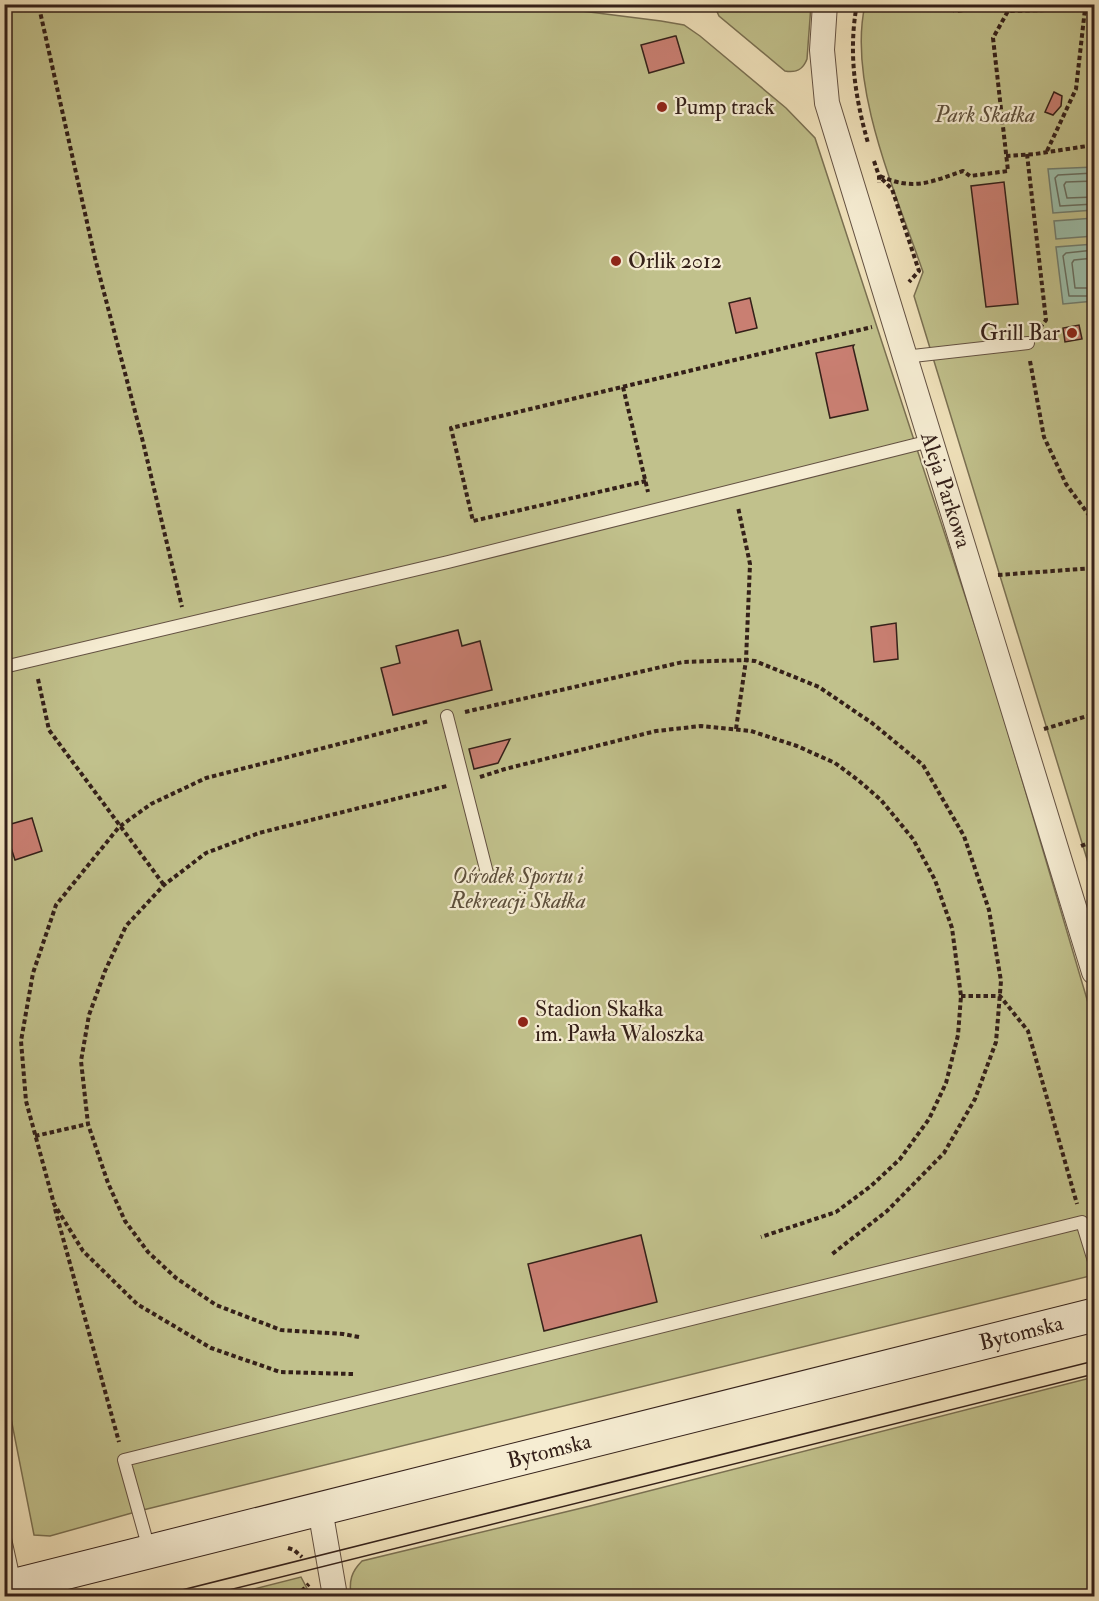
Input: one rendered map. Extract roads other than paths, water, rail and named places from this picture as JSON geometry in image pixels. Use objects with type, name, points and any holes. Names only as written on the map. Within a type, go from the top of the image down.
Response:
[{"type":"main road","name":"Bytomska","points":[[10,1587],[1095,1315]]},
{"type":"street","name":"Aleja Parkowa","points":[[825,4],[822,50],[827,103],[1095,972]]},
{"type":"street","points":[[320,1509],[335,1596]]},
{"type":"lane","points":[[904,357],[1028,343]]},
{"type":"lane","points":[[4,667],[448,562],[930,441]]},
{"type":"lane","points":[[447,716],[488,877]]},
{"type":"lane","points":[[149,1551],[124,1460],[1082,1222],[1095,1261]]},
{"type":"lane","points":[[4,1534],[10,1587]]},
{"type":"water","points":[[1094,167],[1094,210],[1053,213],[1048,169]]},
{"type":"water","points":[[1094,218],[1094,236],[1056,239],[1054,221]]},
{"type":"water","points":[[1094,244],[1094,301],[1063,304],[1056,247]]},
{"type":"tram line","points":[[158,1596],[1094,1361]]},
{"type":"tram line","points":[[205,1596],[1094,1374]]},
{"type":"place","name":"Pump track","points":[[662,107]]},
{"type":"place","name":"Orlik 2012","points":[[616,261]]},
{"type":"place","name":"Grill Bar","points":[[1072,333]]},
{"type":"place","name":"Stadion Skałka im. Pawła Waloszka","points":[[523,1022]]},
{"type":"park label","name":"Park Skałka","points":[[985,115]]},
{"type":"park label","name":"Ośrodek Sportu i Rekreacji Skałka","points":[[518,888]]}]
